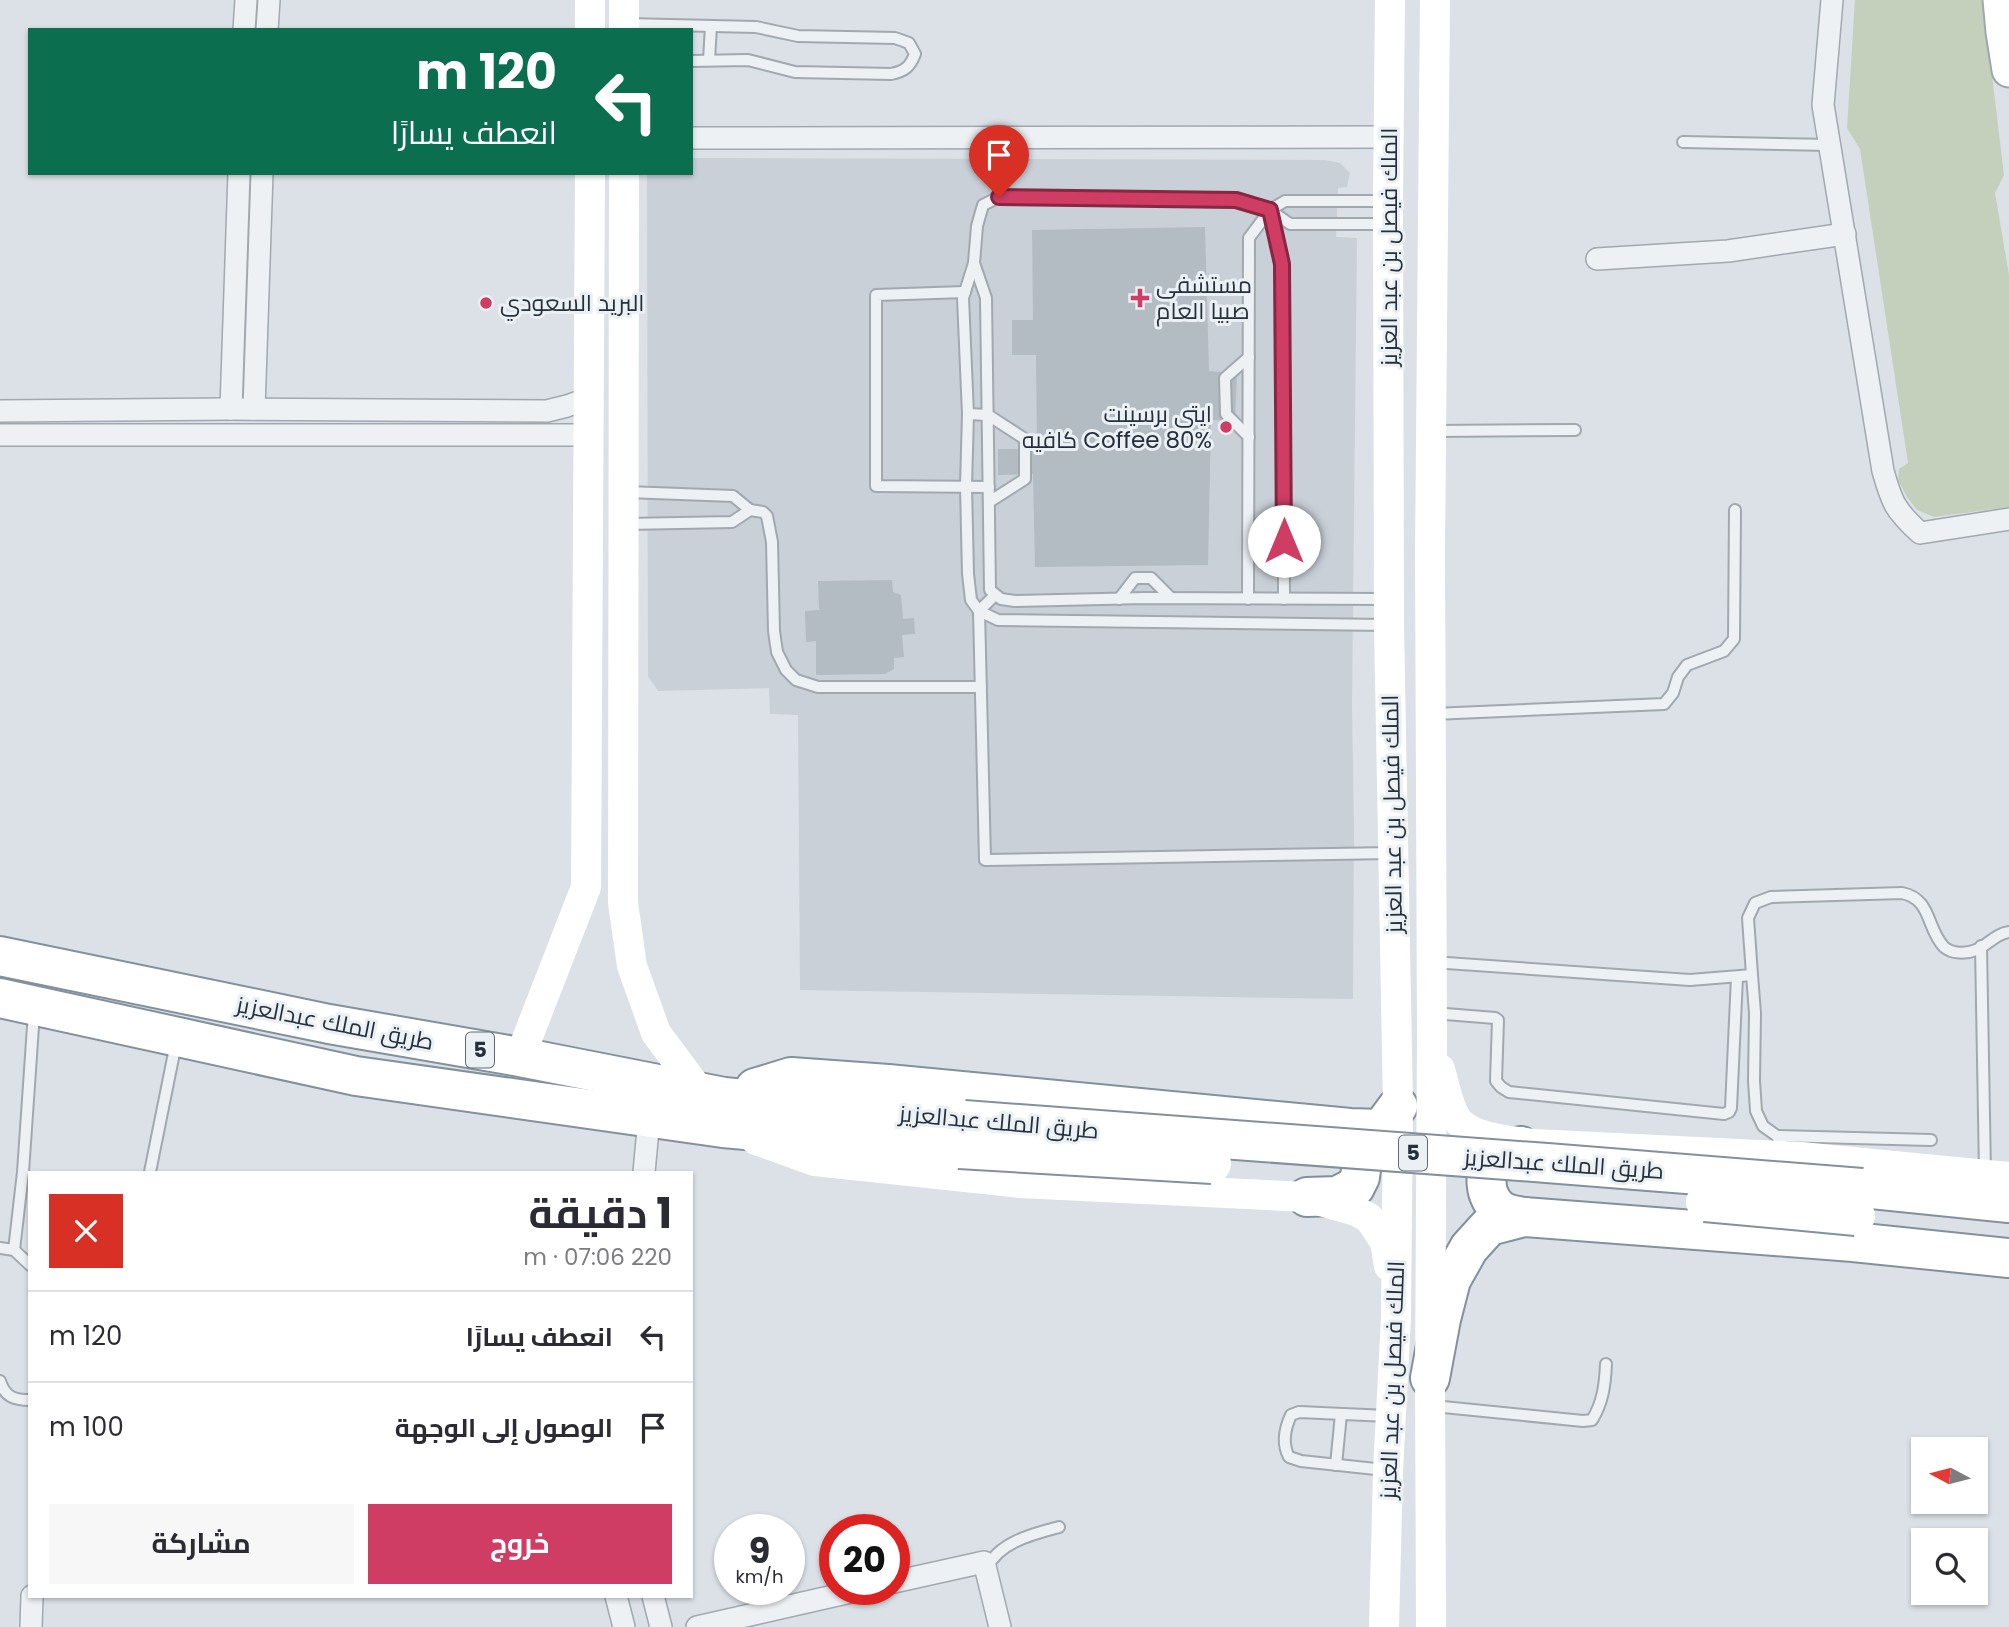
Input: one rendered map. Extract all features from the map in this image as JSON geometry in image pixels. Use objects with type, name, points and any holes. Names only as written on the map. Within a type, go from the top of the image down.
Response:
[{"type":"highway","name":"طريق الملك عبدالعزيز","points":[[0,956],[329,1024],[520,1057],[716,1106],[961,1135],[1547,1163],[1859,1202],[2009,1235]]},
{"type":"highway","name":"طريق الملك عبدالعزيز","points":[[17,1002],[356,1076],[649,1119],[716,1106]]},
{"type":"highway","points":[[716,1106],[791,1077],[1381,1129],[1398,1106]]},
{"type":"highway","points":[[1307,1197],[1337,1196],[1355,1187],[1360,1177],[1362,1162],[1351,1139],[1317,1125]]},
{"type":"highway","points":[[1534,1144],[1500,1151],[1487,1168],[1487,1192],[1495,1206],[1507,1214],[1853,1242],[2009,1258]]},
{"type":"highway","name":"طريق الملك عبدالعزيز","points":[[1859,1202],[2001,1185]]},
{"type":"highway","points":[[1430,1392],[1441,1320],[1451,1280],[1469,1248],[1489,1226],[1524,1217]]},
{"type":"main road","points":[[2000,0],[2009,70]]},
{"type":"street","points":[[244,28],[246,0]]},
{"type":"street","points":[[267,28],[269,0]]},
{"type":"street","points":[[590,0],[590,28]]},
{"type":"street","name":"الملك فيصل بن عبد العزيز","points":[[1384,1627],[1396,1317],[1398,1106],[1389,612],[1390,0]]},
{"type":"street","name":"الملك فيصل بن عبد العزيز","points":[[1431,1627],[1430,715],[1435,0]]},
{"type":"street","points":[[1832,0],[1823,105],[1883,471],[1891,499],[1902,516],[1920,533],[2009,519]]},
{"type":"street","points":[[693,138],[1389,137]]},
{"type":"street","points":[[231,409],[239,175]]},
{"type":"street","points":[[254,409],[262,175]]},
{"type":"street","points":[[520,1057],[586,887],[590,175]]},
{"type":"street","points":[[624,175],[623,903],[632,966],[656,1033],[716,1106],[815,1161],[1020,1182],[1307,1197],[1356,1211],[1369,1218],[1385,1242],[1396,1317]]},
{"type":"street","points":[[1597,259],[1728,251],[1845,234]]},
{"type":"street","points":[[0,411],[547,411],[589,398]]},
{"type":"street","points":[[0,435],[588,436]]},
{"type":"street","points":[[1432,1023],[1446,1096],[1459,1122],[1482,1136],[1534,1144],[1782,1146],[2001,1185]]},
{"type":"street","points":[[644,1171],[649,1119]]},
{"type":"street","points":[[910,1578],[984,1562],[1000,1627]]},
{"type":"street","points":[[31,1627],[32,1598]]},
{"type":"street","points":[[616,1598],[624,1627]]},
{"type":"street","points":[[654,1598],[662,1627]]},
{"type":"street","points":[[697,1627],[819,1599]]},
{"type":"lane","points":[[624,18],[756,27],[799,36],[895,38],[909,43],[915,54],[911,65],[902,72],[891,74],[795,72],[748,60],[693,61]]},
{"type":"lane","points":[[709,60],[711,26]]},
{"type":"lane","points":[[1683,142],[1830,145]]},
{"type":"lane","points":[[1388,212],[1290,224],[1270,210],[1236,200],[999,197],[983,205],[977,226],[974,263],[963,298],[968,414],[968,574],[971,600],[979,611],[998,621],[1389,612]]},
{"type":"lane","points":[[1248,599],[1249,238],[1270,210],[1285,201],[1388,212]]},
{"type":"lane","points":[[1270,210],[1282,264],[1284,599]]},
{"type":"lane","points":[[974,263],[986,298],[990,590],[1001,600],[1284,599],[1389,612]]},
{"type":"lane","points":[[965,292],[876,295],[876,486],[989,486]]},
{"type":"lane","points":[[1249,357],[1226,378],[1226,414],[1249,438]]},
{"type":"lane","points":[[968,414],[988,415],[1024,439],[1025,479],[989,502]]},
{"type":"lane","points":[[1431,431],[1575,430]]},
{"type":"lane","points":[[624,492],[733,496],[750,510],[762,512],[769,522],[772,542],[776,652],[786,670],[796,680],[818,687],[981,687]]},
{"type":"lane","points":[[624,524],[732,522],[750,510]]},
{"type":"lane","points":[[1430,715],[1664,704],[1673,693],[1678,677],[1687,665],[1724,651],[1734,639],[1735,510]]},
{"type":"lane","points":[[1119,599],[1135,578],[1151,578],[1171,598]]},
{"type":"lane","points":[[995,594],[979,611],[985,860],[1392,853]]},
{"type":"lane","points":[[1931,1140],[1782,1146],[1763,1126],[1756,1111],[1755,1013],[1748,918],[1755,903],[1771,897],[1902,893],[1918,899],[1945,947],[1954,952],[1976,950],[1993,937],[2009,932]]},
{"type":"lane","points":[[1981,946],[2001,1185]]},
{"type":"lane","points":[[1432,962],[1690,979],[1752,975]]},
{"type":"lane","points":[[1432,1023],[1494,1018],[1498,1020],[1496,1081],[1509,1092],[1724,1114],[1731,1108],[1737,977]]},
{"type":"lane","points":[[14,1250],[23,1172],[17,1002]]},
{"type":"lane","points":[[150,1171],[177,1037]]},
{"type":"lane","points":[[0,1248],[14,1250],[28,1263]]},
{"type":"lane","points":[[1430,1392],[1583,1421],[1592,1420],[1599,1409],[1604,1391],[1606,1364]]},
{"type":"lane","points":[[0,1381],[8,1396],[17,1400],[28,1400]]},
{"type":"lane","points":[[1388,1471],[1301,1461],[1289,1457],[1284,1449],[1286,1427],[1291,1415],[1299,1412],[1391,1416]]},
{"type":"lane","points":[[1336,1465],[1341,1414]]},
{"type":"lane","points":[[986,1571],[992,1559],[1007,1547],[1030,1535],[1059,1527]]},
{"type":"shaded area","points":[[693,158],[1325,160],[1340,163],[1350,173],[1347,187],[1338,188],[1336,237],[1357,238],[1352,704],[1353,999],[800,990],[798,715],[770,714],[769,688],[658,691],[648,676],[647,176],[693,175]]},
{"type":"green space","points":[[1855,0],[1983,0],[2004,175],[1995,193],[2009,275],[2009,507],[1934,517],[1917,510],[1898,480],[1899,469],[1908,463],[1860,149],[1847,128]]},
{"type":"building","points":[[1205,227],[1209,371],[1237,373],[1235,421],[1211,420],[1208,565],[1035,567],[1033,474],[998,475],[998,449],[1037,449],[1036,355],[1012,355],[1012,320],[1033,320],[1032,230]]},
{"type":"building","points":[[892,580],[893,592],[901,595],[903,619],[914,618],[915,634],[902,635],[904,657],[894,658],[894,669],[885,674],[816,675],[816,641],[806,642],[805,611],[819,610],[818,581]]},
{"type":"place","name":"مستشفى صبيا العام","points":[[1140,298]]},
{"type":"place","name":"البريد السعودي","points":[[486,303]]},
{"type":"place","name":"ايتي برسينت كافيه Coffee 80%","points":[[1226,427]]},
{"type":"route","points":[[999,197],[1236,200],[1270,210],[1282,264],[1284,541]]}]
